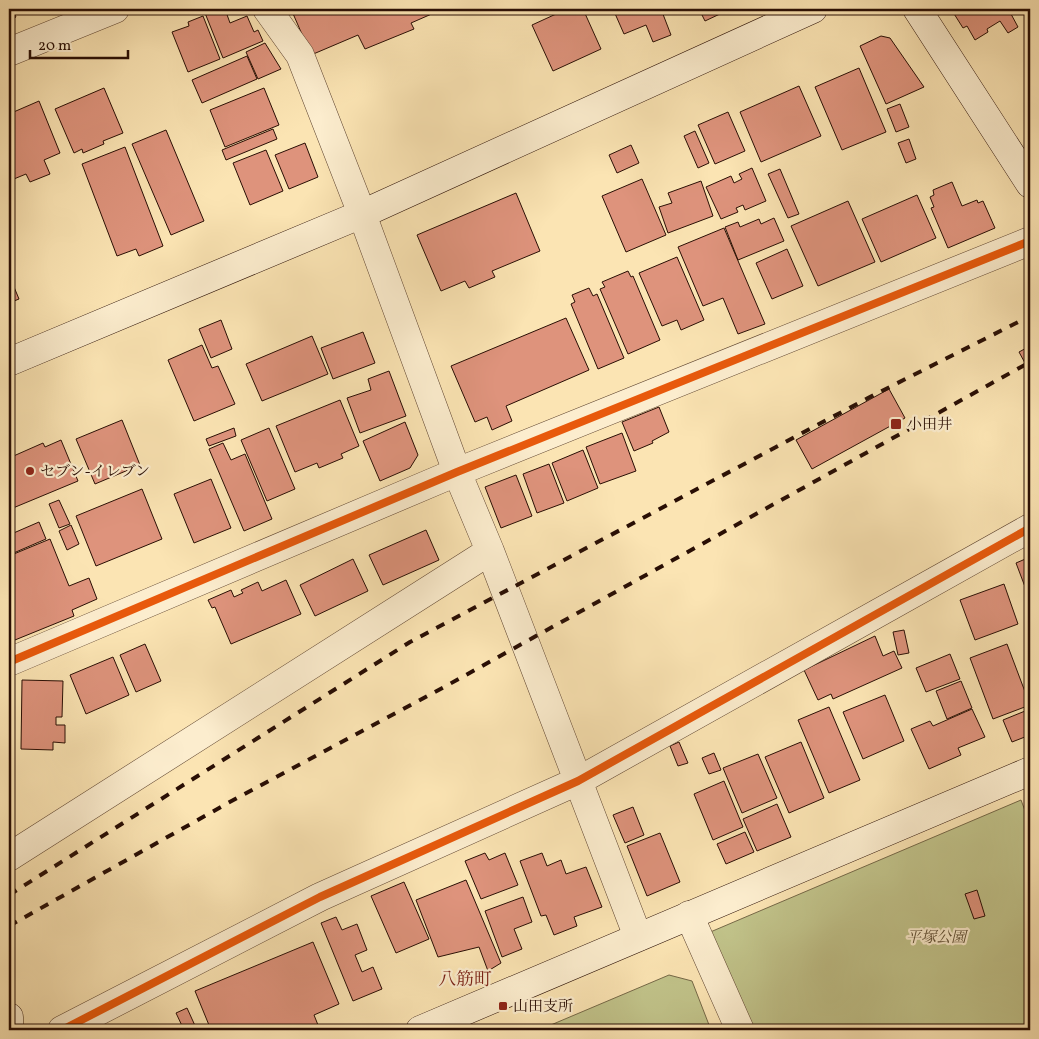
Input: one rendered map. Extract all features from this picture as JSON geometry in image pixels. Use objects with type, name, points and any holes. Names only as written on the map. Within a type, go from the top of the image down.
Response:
[{"type":"street","points":[[9,52],[115,9]]},
{"type":"street","points":[[267,9],[300,55],[362,214],[457,472],[490,551],[638,937]]},
{"type":"street","points":[[9,362],[362,214],[812,9]]},
{"type":"street","points":[[917,9],[1030,184]]},
{"type":"street","points":[[9,662],[457,472],[1030,241]]},
{"type":"street","points":[[62,1030],[320,896],[578,781],[1030,528]]},
{"type":"street","points":[[9,857],[490,551]]},
{"type":"street","points":[[420,1030],[1030,771]]},
{"type":"street","points":[[689,915],[740,1030]]},
{"type":"street","points":[[9,1017],[9,1030]]},
{"type":"green space","name":"平塚公園","points":[[1021,800],[1030,824],[1030,1030],[749,1030],[708,933]]},
{"type":"green space","points":[[669,975],[692,981],[711,1030],[539,1030]]},
{"type":"building","points":[[9,9],[12,9],[16,17],[9,21]]},
{"type":"building","points":[[216,9],[225,9],[230,23],[247,16],[254,32],[258,30],[263,41],[223,58],[205,13]]},
{"type":"building","points":[[291,9],[443,9],[411,23],[414,29],[365,49],[358,35],[311,55]]},
{"type":"building","points":[[567,9],[583,9],[601,49],[553,71],[532,25]]},
{"type":"building","points":[[613,9],[661,9],[671,35],[653,42],[646,25],[624,34]]},
{"type":"building","points":[[699,9],[720,9],[722,13],[705,21]]},
{"type":"building","points":[[951,9],[1020,9],[1011,14],[1018,27],[1008,33],[1000,21],[975,40],[967,26],[963,28]]},
{"type":"building","points":[[203,16],[220,59],[188,72],[172,32],[189,26],[188,22]]},
{"type":"building","points":[[881,36],[890,38],[924,87],[886,104],[860,46]]},
{"type":"building","points":[[265,43],[281,69],[258,79],[246,52]]},
{"type":"building","points":[[247,56],[257,79],[202,103],[192,80]]},
{"type":"building","points":[[859,68],[886,132],[842,150],[815,87]]},
{"type":"building","points":[[799,86],[821,136],[761,162],[740,112]]},
{"type":"building","points":[[104,88],[123,133],[103,141],[104,144],[83,153],[82,149],[74,153],[55,109]]},
{"type":"building","points":[[264,88],[279,125],[225,147],[210,110]]},
{"type":"building","points":[[39,101],[60,153],[44,160],[50,174],[30,182],[26,174],[9,181],[9,114]]},
{"type":"building","points":[[900,104],[909,127],[896,132],[887,109]]},
{"type":"building","points":[[728,112],[745,151],[715,164],[698,125]]},
{"type":"building","points":[[273,129],[277,139],[226,160],[222,150]]},
{"type":"building","points":[[166,130],[204,221],[171,235],[132,144]]},
{"type":"building","points":[[695,131],[709,163],[698,168],[684,136]]},
{"type":"building","points":[[909,139],[916,159],[906,163],[898,143]]},
{"type":"building","points":[[305,143],[318,177],[289,189],[275,155]]},
{"type":"building","points":[[631,145],[639,163],[617,173],[609,155]]},
{"type":"building","points":[[125,147],[163,246],[139,256],[136,249],[117,256],[82,164]]},
{"type":"building","points":[[266,150],[283,191],[250,205],[233,163]]},
{"type":"building","points":[[752,168],[766,201],[745,210],[743,205],[736,208],[738,212],[721,219],[706,187],[731,176],[734,183],[742,179],[739,174]]},
{"type":"building","points":[[780,169],[799,214],[788,218],[768,174]]},
{"type":"building","points":[[642,179],[666,235],[626,252],[602,196]]},
{"type":"building","points":[[701,181],[713,216],[668,233],[659,207],[672,203],[668,193]]},
{"type":"building","points":[[952,182],[962,206],[977,200],[978,203],[983,201],[995,228],[948,248],[931,208],[934,207],[930,197],[934,195],[933,190]]},
{"type":"building","points":[[516,193],[540,251],[492,271],[495,277],[469,288],[465,281],[441,291],[417,235]]},
{"type":"building","points":[[917,195],[936,238],[881,262],[862,219]]},
{"type":"building","points":[[848,201],[875,262],[818,286],[791,226]]},
{"type":"building","points":[[774,218],[784,241],[738,260],[725,227],[738,222],[740,227],[759,219],[761,224]]},
{"type":"building","points":[[724,228],[765,324],[738,334],[723,298],[703,306],[678,247]]},
{"type":"building","points":[[787,249],[803,286],[772,299],[756,263]]},
{"type":"building","points":[[677,257],[704,320],[681,330],[677,320],[662,326],[639,273]]},
{"type":"building","points":[[628,271],[631,277],[633,276],[660,340],[628,354],[600,289],[605,287],[602,282]]},
{"type":"building","points":[[9,275],[19,299],[9,303]]},
{"type":"building","points":[[589,288],[593,296],[597,294],[624,358],[598,369],[571,304],[575,302],[572,295]]},
{"type":"building","points":[[566,318],[589,370],[506,406],[512,421],[492,430],[487,417],[475,422],[451,366]]},
{"type":"building","points":[[221,320],[232,349],[211,358],[199,329]]},
{"type":"building","points":[[363,332],[375,363],[333,379],[321,348]]},
{"type":"building","points":[[312,336],[328,374],[262,401],[246,364]]},
{"type":"building","points":[[202,345],[212,368],[218,366],[235,404],[194,421],[168,360]]},
{"type":"building","points":[[1030,346],[1030,360],[1025,363],[1019,352]]},
{"type":"building","points":[[389,371],[406,416],[360,433],[347,398],[371,390],[368,379]]},
{"type":"building","points":[[889,389],[905,418],[812,469],[796,440]]},
{"type":"building","points":[[340,400],[359,446],[341,454],[343,458],[319,468],[317,463],[295,472],[276,426]]},
{"type":"building","points":[[659,407],[669,432],[652,441],[653,443],[634,451],[622,422]]},
{"type":"building","points":[[122,420],[140,465],[95,484],[76,439]]},
{"type":"building","points":[[405,422],[418,455],[410,468],[380,481],[363,441]]},
{"type":"building","points":[[234,428],[236,436],[209,446],[206,439]]},
{"type":"building","points":[[269,428],[295,489],[267,501],[241,440]]},
{"type":"building","points":[[622,433],[636,471],[600,484],[586,447]]},
{"type":"building","points":[[61,440],[78,481],[13,508],[9,497],[9,458],[43,443],[45,447]]},
{"type":"building","points":[[223,443],[231,460],[245,454],[272,519],[244,531],[209,449]]},
{"type":"building","points":[[583,450],[598,488],[567,501],[552,463]]},
{"type":"building","points":[[549,464],[564,503],[537,513],[523,474]]},
{"type":"building","points":[[516,475],[532,516],[501,528],[485,487]]},
{"type":"building","points":[[211,479],[231,528],[194,543],[174,494]]},
{"type":"building","points":[[142,489],[162,539],[96,566],[76,516]]},
{"type":"building","points":[[59,500],[70,524],[59,528],[49,504]]},
{"type":"building","points":[[39,522],[46,539],[9,555],[9,535]]},
{"type":"building","points":[[71,525],[79,544],[67,550],[59,531]]},
{"type":"building","points":[[426,530],[439,560],[383,585],[369,555]]},
{"type":"building","points":[[50,539],[69,586],[89,578],[97,599],[72,610],[74,616],[10,642],[9,556]]},
{"type":"building","points":[[1030,557],[1030,600],[1016,563]]},
{"type":"building","points":[[353,559],[368,591],[315,616],[300,585]]},
{"type":"building","points":[[286,580],[301,614],[231,644],[215,607],[212,608],[208,600],[231,590],[234,597],[243,593],[241,590],[258,582],[262,591]]},
{"type":"building","points":[[1004,584],[1018,624],[975,640],[960,600]]},
{"type":"building","points":[[904,630],[909,653],[898,655],[893,632]]},
{"type":"building","points":[[875,636],[883,656],[894,651],[902,668],[833,699],[831,694],[818,700],[804,670]]},
{"type":"building","points":[[145,644],[161,681],[136,692],[120,655]]},
{"type":"building","points":[[1007,644],[1030,705],[993,719],[970,658]]},
{"type":"building","points":[[950,654],[960,679],[926,692],[916,668]]},
{"type":"building","points":[[113,657],[129,695],[86,714],[70,675]]},
{"type":"building","points":[[22,680],[63,681],[62,717],[56,717],[56,725],[65,725],[65,743],[53,742],[53,750],[21,749]]},
{"type":"building","points":[[961,681],[972,708],[947,719],[936,691]]},
{"type":"building","points":[[885,695],[904,741],[863,759],[843,712]]},
{"type":"building","points":[[829,707],[860,780],[829,793],[798,720]]},
{"type":"building","points":[[972,709],[985,737],[958,748],[961,755],[929,769],[911,729],[930,721],[933,726]]},
{"type":"building","points":[[1030,709],[1030,735],[1012,742],[1003,720]]},
{"type":"building","points":[[679,742],[688,763],[678,766],[670,746]]},
{"type":"building","points":[[801,742],[824,798],[789,813],[765,757]]},
{"type":"building","points":[[714,753],[721,770],[709,774],[702,758]]},
{"type":"building","points":[[758,754],[777,798],[742,813],[723,768]]},
{"type":"building","points":[[724,781],[743,827],[713,840],[694,794]]},
{"type":"building","points":[[777,804],[791,837],[757,851],[743,819]]},
{"type":"building","points":[[633,807],[644,835],[625,843],[613,815]]},
{"type":"building","points":[[745,832],[754,852],[726,864],[717,844]]},
{"type":"building","points":[[660,833],[680,882],[647,896],[627,846]]},
{"type":"building","points":[[485,853],[489,860],[505,853],[518,885],[481,899],[465,861]]},
{"type":"building","points":[[542,853],[547,866],[561,860],[566,874],[586,867],[602,907],[574,917],[577,926],[554,935],[546,915],[541,916],[520,861]]},
{"type":"building","points":[[466,880],[501,963],[488,971],[479,947],[438,957],[416,900]]},
{"type":"building","points":[[404,882],[429,939],[396,953],[371,896]]},
{"type":"building","points":[[977,890],[985,916],[974,919],[965,894]]},
{"type":"building","points":[[523,897],[532,922],[514,929],[522,949],[502,957],[485,911]]},
{"type":"building","points":[[336,917],[342,930],[357,924],[367,950],[355,955],[362,972],[373,967],[382,989],[353,1001],[321,923]]},
{"type":"building","points":[[313,942],[339,1004],[314,1015],[320,1030],[211,1030],[195,991]]},
{"type":"building","points":[[187,1008],[197,1030],[184,1030],[176,1013]]},
{"type":"railway","points":[[9,895],[410,642],[868,398],[1030,316]]},
{"type":"railway","points":[[9,926],[228,803],[446,686],[1030,362]]},
{"type":"cycle path","points":[[9,662],[457,472],[1030,241]]},
{"type":"cycle path","points":[[62,1030],[320,897],[578,781],[1030,528]]},
{"type":"place","name":"小田井","points":[[896,424]]},
{"type":"place","name":"セブン-イレブン","points":[[30,471]]},
{"type":"place","name":"山田支所","points":[[503,1006]]},
{"type":"district","name":"八筋町","points":[[465,979]]}]
